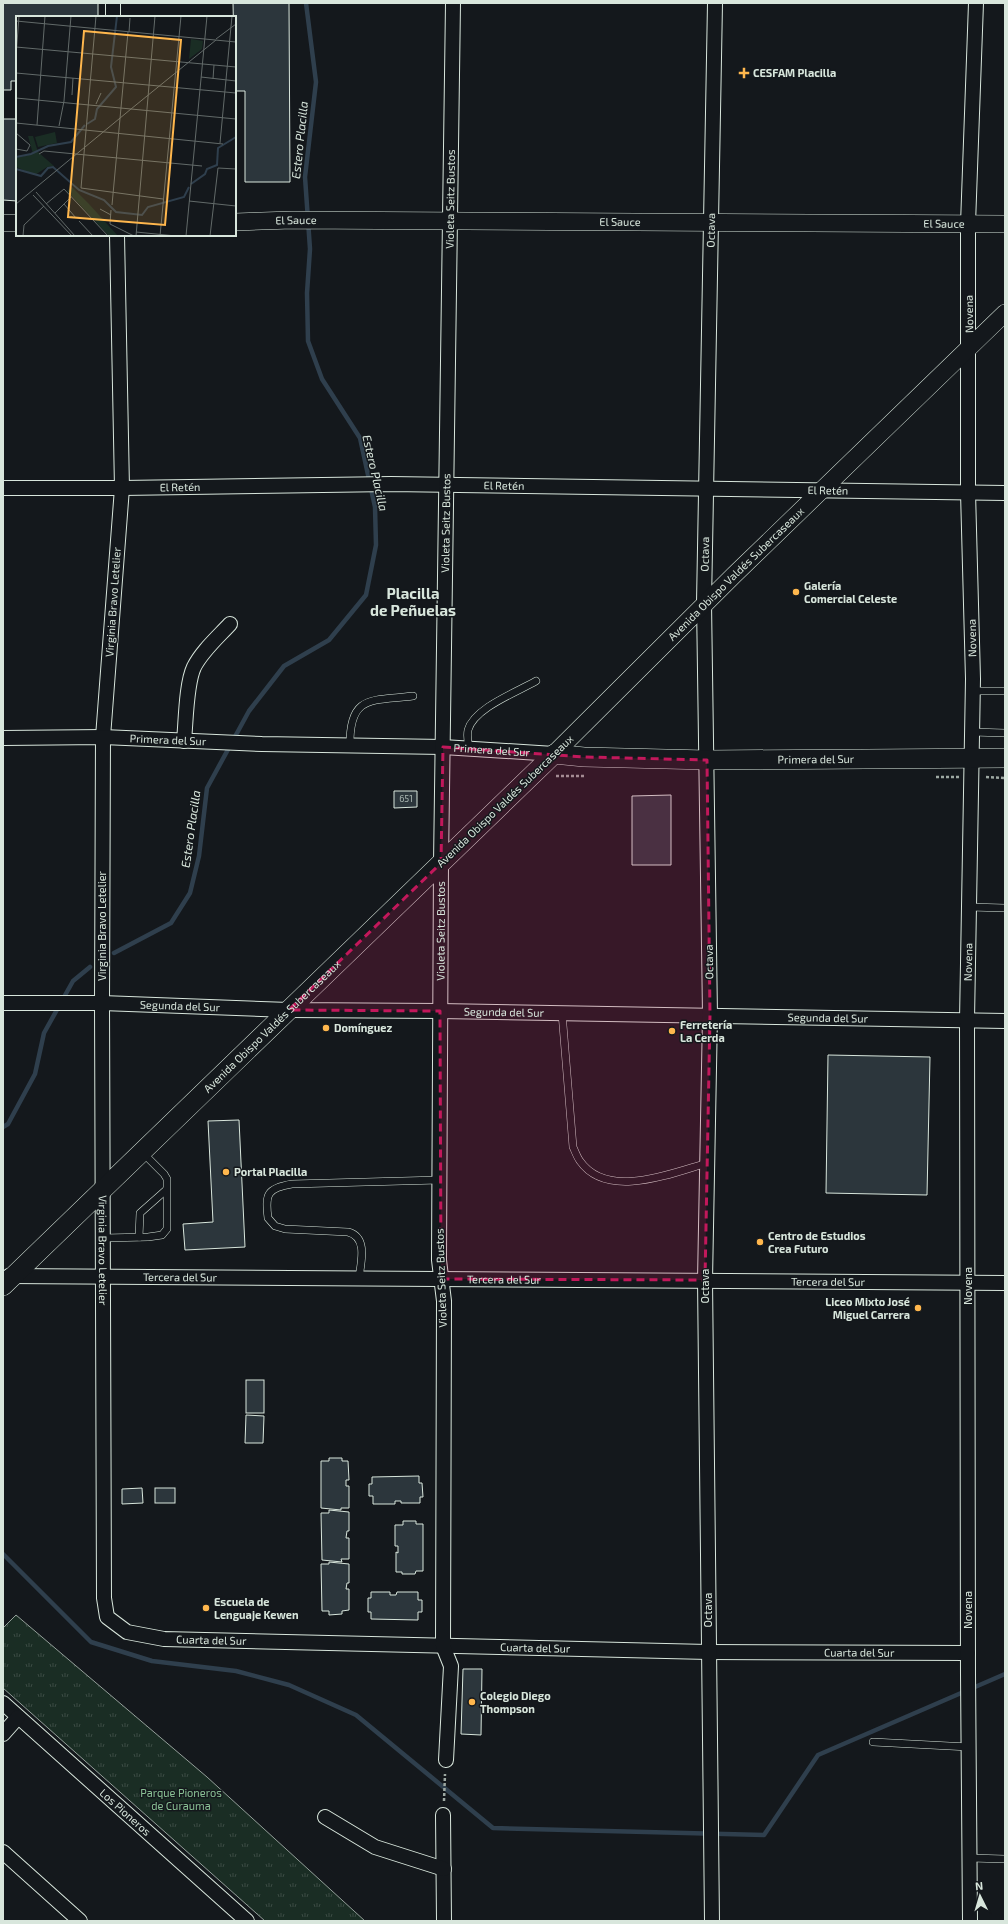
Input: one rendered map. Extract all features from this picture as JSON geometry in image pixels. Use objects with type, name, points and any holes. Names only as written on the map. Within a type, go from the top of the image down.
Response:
[{"type":"main road","name":"Primera del Sur","points":[[554,754],[584,757],[707,760],[1005,758]]},
{"type":"main road","name":"Avenida Obispo Valdés Subercaseaux","points":[[7,1279],[142,1152],[554,754]]},
{"type":"street","points":[[113,3],[113,16]]},
{"type":"street","name":"Violeta Seitz Bustos","points":[[446,1760],[451,1666],[443,1646],[444,1301],[439,1260],[439,1180],[441,863],[453,3]]},
{"type":"street","name":"Octava","points":[[712,1921],[705,1280],[710,1015],[704,603],[715,3]]},
{"type":"street","name":"Novena","points":[[970,1921],[967,1020],[972,691],[968,492],[968,224],[976,3]]},
{"type":"street","name":"El Sauce","points":[[236,222],[292,220],[1005,224]]},
{"type":"street","points":[[3,223],[16,224]]},
{"type":"street","name":"Virginia Bravo Letelier","points":[[107,1618],[104,1598],[104,1238],[96,1003],[104,737],[122,488],[117,236]]},
{"type":"street","name":"Avenida Obispo Valdés Subercaseaux","points":[[554,754],[704,603],[1005,313]]},
{"type":"street","name":"El Retén","points":[[3,488],[122,488],[391,484],[1005,492]]},
{"type":"street","points":[[184,740],[191,677],[194,666],[230,624]]},
{"type":"street","name":"Primera del Sur","points":[[3,738],[104,737],[262,744],[443,747],[554,754]]},
{"type":"street","name":"Segunda del Sur","points":[[3,1003],[96,1003],[289,1010],[710,1015],[1005,1021]]},
{"type":"street","name":"Tercera del Sur","points":[[7,1279],[104,1276],[1005,1282]]},
{"type":"street","name":"Cuarta del Sur","points":[[107,1618],[126,1632],[164,1639],[708,1652],[968,1653]]},
{"type":"street","name":"Los Pioneros","points":[[3,1703],[247,1921]]},
{"type":"street","points":[[3,1734],[18,1717]]},
{"type":"street","points":[[443,1815],[444,1921]]},
{"type":"street","points":[[325,1817],[374,1847],[444,1869]]},
{"type":"street","points":[[3,1852],[80,1921]]},
{"type":"lane","points":[[469,748],[468,730],[473,720],[486,708],[536,681]]},
{"type":"lane","points":[[972,691],[1005,691]]},
{"type":"lane","points":[[350,746],[350,734],[355,712],[360,706],[367,702],[413,696]]},
{"type":"lane","points":[[972,732],[1005,733]]},
{"type":"lane","points":[[969,907],[1005,908]]},
{"type":"lane","points":[[562,1013],[573,1147],[580,1161],[586,1168],[601,1177],[619,1181],[639,1182],[707,1163]]},
{"type":"lane","points":[[104,1238],[162,1235],[167,1229],[167,1179],[142,1152]]},
{"type":"lane","points":[[359,1278],[362,1247],[360,1239],[354,1234],[348,1232],[285,1229],[275,1226],[268,1218],[267,1196],[271,1190],[277,1186],[292,1184],[439,1180]]},
{"type":"lane","points":[[139,1237],[140,1213],[166,1190]]},
{"type":"lane","points":[[873,1742],[969,1746]]},
{"type":"lane","points":[[970,1858],[1005,1860]]},
{"type":"path","points":[[443,1815],[446,1760]]},
{"type":"highlighted area","points":[[443,747],[584,757],[707,760],[710,1015],[705,1280],[441,1279],[440,1011],[289,1010],[441,863]]},
{"type":"green space","name":"Parque Pioneros de Curauma","points":[[16,1615],[207,1777],[365,1921],[265,1921],[3,1688],[3,1628]]},
{"type":"building","points":[[3,3],[98,3],[98,16],[16,16],[16,81],[11,81],[11,90],[3,90]]},
{"type":"building","points":[[233,3],[289,3],[290,182],[245,182],[245,91],[236,91],[236,16],[233,16]]},
{"type":"building","points":[[3,119],[16,119],[16,201],[3,200]]},
{"type":"building","points":[[394,791],[417,791],[417,807],[394,808]]},
{"type":"building","points":[[671,795],[671,865],[632,865],[632,796]]},
{"type":"building","points":[[828,1055],[930,1057],[927,1195],[826,1193]]},
{"type":"building","name":"Portal Placilla","points":[[239,1120],[245,1247],[185,1250],[183,1224],[213,1222],[208,1121]]},
{"type":"building","points":[[246,1380],[264,1380],[264,1413],[246,1413]]},
{"type":"building","points":[[246,1415],[264,1416],[263,1443],[245,1443]]},
{"type":"building","points":[[329,1458],[342,1458],[342,1461],[348,1461],[349,1480],[346,1480],[346,1486],[349,1486],[349,1508],[341,1508],[341,1510],[321,1508],[321,1461],[329,1461]]},
{"type":"building","points":[[419,1476],[419,1483],[422,1483],[423,1497],[420,1497],[420,1503],[401,1503],[401,1501],[395,1501],[395,1504],[373,1504],[373,1496],[369,1496],[369,1484],[372,1484],[372,1477]]},
{"type":"building","points":[[142,1488],[143,1503],[122,1504],[122,1489]]},
{"type":"building","points":[[155,1488],[175,1488],[175,1503],[155,1503]]},
{"type":"building","points":[[329,1510],[349,1512],[349,1531],[347,1531],[346,1538],[349,1538],[349,1559],[341,1559],[342,1562],[322,1560],[321,1513],[329,1513]]},
{"type":"building","points":[[403,1521],[416,1521],[416,1524],[423,1524],[423,1571],[416,1571],[415,1574],[402,1574],[402,1572],[396,1572],[396,1552],[398,1553],[398,1546],[395,1546],[395,1525],[403,1525]]},
{"type":"building","points":[[329,1562],[349,1564],[349,1583],[347,1583],[346,1589],[349,1589],[349,1610],[342,1611],[342,1614],[329,1615],[329,1611],[322,1611],[321,1564],[329,1564]]},
{"type":"building","points":[[371,1592],[390,1592],[390,1595],[396,1595],[397,1592],[418,1592],[418,1600],[422,1600],[422,1612],[418,1612],[418,1620],[371,1619],[371,1612],[368,1612],[368,1598],[371,1598]]},
{"type":"building","name":"Colegio Diego Thompson","points":[[463,1669],[482,1669],[481,1735],[461,1734]]},
{"type":"waterway","name":"Estero Placilla","points":[[114,953],[171,923],[190,893],[199,856],[207,788],[249,711],[284,666],[329,640],[366,595],[376,545],[375,507],[360,438],[322,379],[308,341],[307,293],[310,249],[305,177],[316,82],[306,3]]},
{"type":"waterway","name":"Estero Placilla","points":[[3,1127],[8,1124],[35,1074],[44,1033],[73,981],[90,967]]},
{"type":"waterway","points":[[3,1554],[91,1642],[152,1661],[236,1671],[289,1685],[356,1715],[493,1828],[764,1835],[818,1755],[1005,1674]]},
{"type":"place","name":"CESFAM Placilla","points":[[744,73]]},
{"type":"place","name":"Galería Comercial Celeste","points":[[796,592]]},
{"type":"place","name":"Domínguez","points":[[326,1028]]},
{"type":"place","name":"Ferretería La Cerda","points":[[672,1031]]},
{"type":"place","name":"Portal Placilla","points":[[226,1172]]},
{"type":"place","name":"Centro de Estudios Crea Futuro","points":[[760,1242]]},
{"type":"place","name":"Liceo Mixto José Miguel Carrera","points":[[918,1308]]},
{"type":"place","name":"Escuela de Lenguaje Kewen","points":[[206,1608]]},
{"type":"place","name":"Colegio Diego Thompson","points":[[472,1702]]},
{"type":"district","name":"Placilla de Peñuelas","points":[[413,602]]}]
